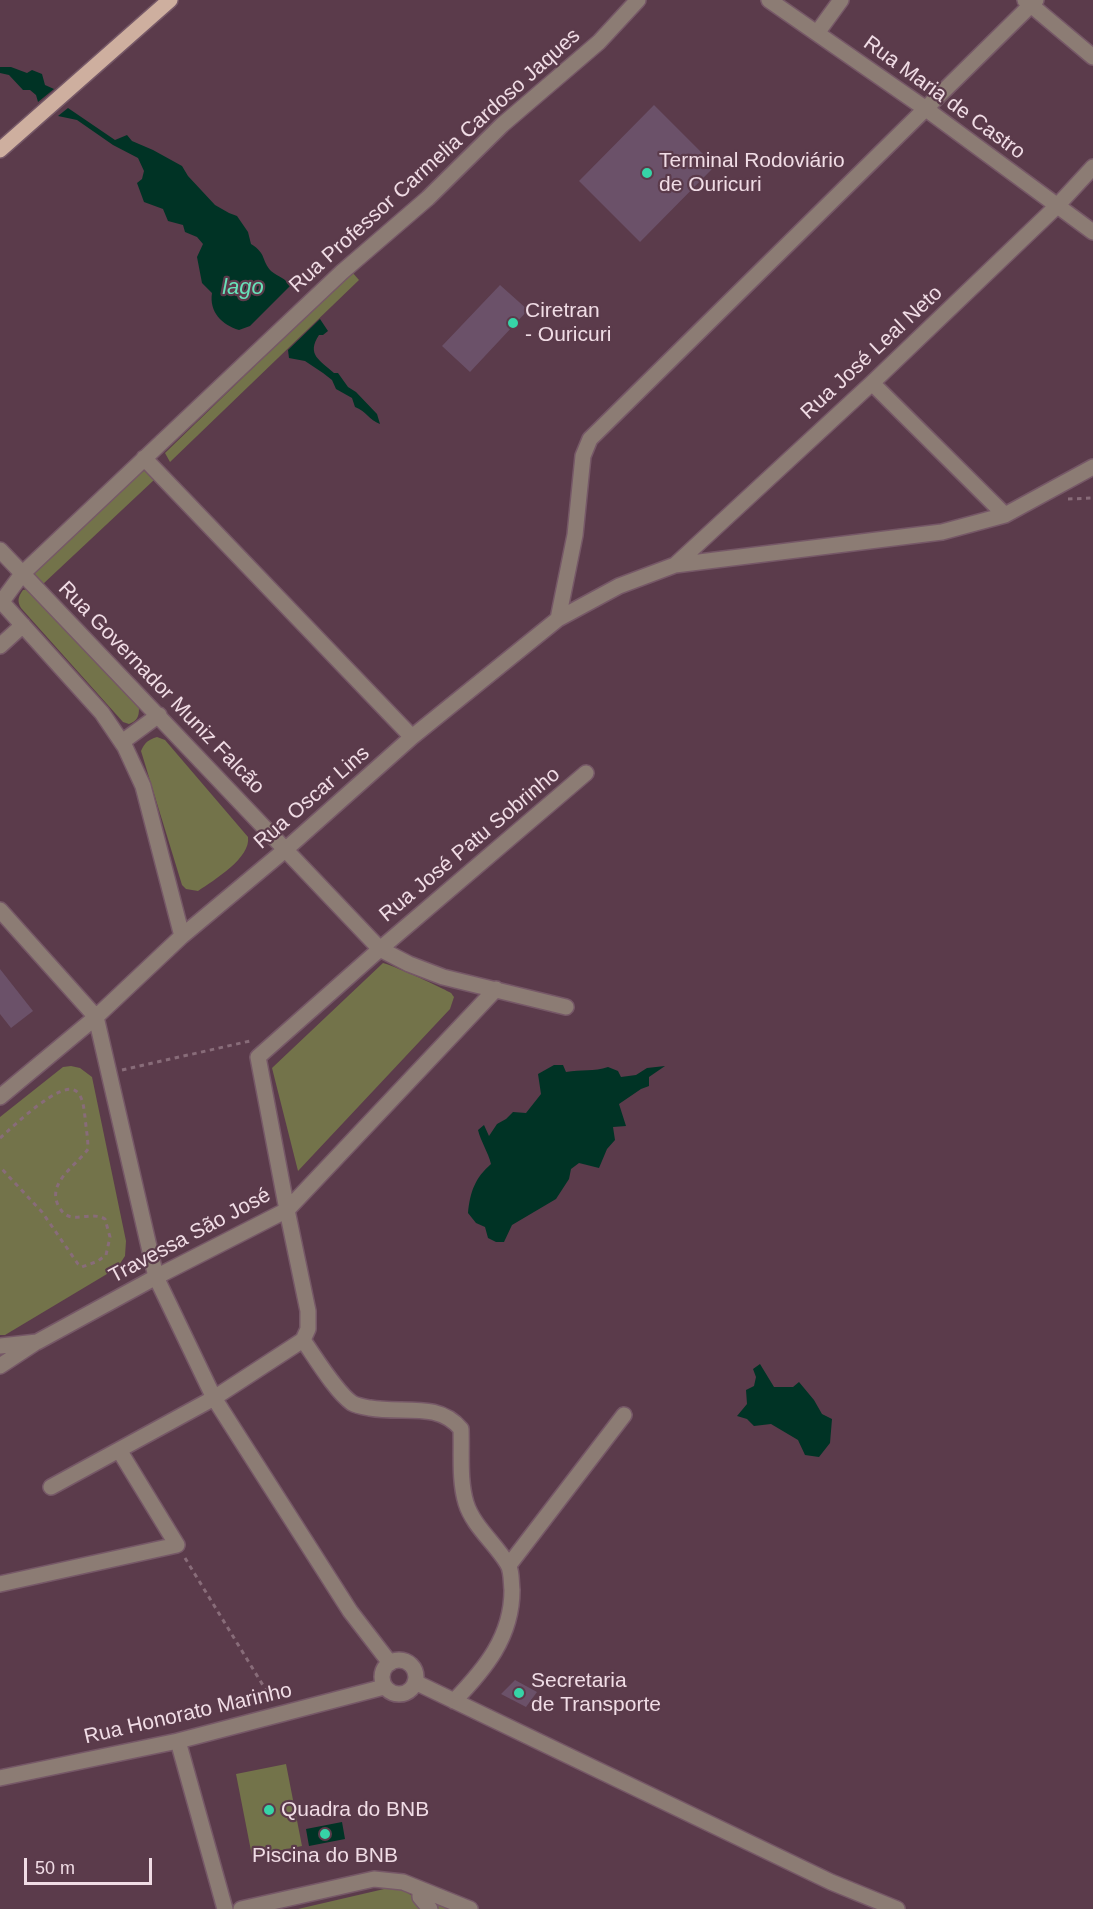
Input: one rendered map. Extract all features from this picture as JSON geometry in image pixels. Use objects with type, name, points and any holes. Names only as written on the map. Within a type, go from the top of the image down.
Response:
[{"type":"main road","points":[[0,150],[170,0]]},
{"type":"street","name":"Rua Professor Carmelia Cardoso Jaques","points":[[1,602],[22,574],[144,458],[342,272],[428,198],[502,125],[598,42],[638,0]]},
{"type":"street","name":"Rua Maria de Castro","points":[[769,0],[927,109],[1093,232]]},
{"type":"street","points":[[817,33],[841,0]]},
{"type":"street","points":[[558,619],[575,535],[583,456],[590,440],[927,109],[1031,2],[1093,57]]},
{"type":"street","name":"Rua José Leal Neto","points":[[675,565],[1057,206],[1093,167]]},
{"type":"street","points":[[872,382],[1005,515]]},
{"type":"street","points":[[144,458],[412,737]]},
{"type":"street","points":[[675,565],[942,532],[1005,515],[1093,467]]},
{"type":"street","name":"Rua Governador Muniz Falcão","points":[[0,550],[380,949],[409,964],[443,977],[566,1006]]},
{"type":"street","name":"Rua Oscar Lins","points":[[0,1097],[96,1017],[182,936],[285,850],[412,737],[558,619],[618,586],[675,565]]},
{"type":"street","points":[[1,602],[102,713],[122,742],[136,769],[182,936]]},
{"type":"street","points":[[0,646],[22,625]]},
{"type":"street","points":[[122,742],[159,715]]},
{"type":"street","name":"Rua José Patu Sobrinho","points":[[258,1057],[586,773]]},
{"type":"street","points":[[0,910],[96,1017],[156,1277],[214,1398],[350,1611],[390,1663]]},
{"type":"street","name":"Travessa São José","points":[[0,1346],[37,1342],[156,1277],[287,1210],[496,989]]},
{"type":"street","points":[[51,1487],[214,1398],[303,1340],[308,1329],[308,1311],[258,1057]]},
{"type":"street","points":[[303,1340],[335,1384],[352,1402],[375,1409],[423,1410],[440,1413],[455,1421],[461,1429],[462,1473],[466,1503],[484,1533],[509,1565],[512,1600],[497,1650],[454,1701]]},
{"type":"street","points":[[0,1366],[37,1342]]},
{"type":"street","points":[[509,1565],[624,1415]]},
{"type":"street","points":[[0,1584],[177,1545],[119,1450]]},
{"type":"street","points":[[401,1661],[411,1666],[416,1676],[410,1691],[404,1694],[393,1693],[384,1687],[382,1671],[390,1663],[401,1661]]},
{"type":"street","points":[[415,1682],[831,1882],[897,1909]]},
{"type":"street","name":"Rua Honorato Marinho","points":[[0,1778],[178,1741],[384,1687]]},
{"type":"street","points":[[178,1741],[225,1909]]},
{"type":"street","points":[[241,1909],[368,1879],[393,1880],[470,1909]]},
{"type":"street","points":[[420,1890],[420,1897],[430,1909]]},
{"type":"path","points":[[109,1073],[255,1040],[258,1057]]},
{"type":"path","points":[[0,1138],[57,1092],[75,1090],[83,1106],[88,1149],[60,1180],[55,1194],[56,1201],[62,1212],[70,1217],[97,1216],[105,1219],[110,1237],[106,1254],[92,1264],[82,1267],[78,1264],[42,1212],[0,1167]]},
{"type":"path","points":[[177,1545],[281,1715]]},
{"type":"shaded area","points":[[352,272],[359,280],[170,462],[165,453]]},
{"type":"shaded area","points":[[144,469],[154,480],[43,584],[33,572]]},
{"type":"shaded area","points":[[29,589],[139,708],[134,722],[129,724],[123,722],[21,608],[20,595],[23,590]]},
{"type":"shaded area","points":[[157,737],[165,740],[248,837],[244,853],[238,860],[222,875],[198,891],[186,889],[182,885],[141,751],[147,742]]},
{"type":"shaded area","points":[[383,963],[451,993],[454,997],[450,1009],[298,1171],[272,1068]]},
{"type":"shaded area","points":[[63,1067],[80,1068],[92,1077],[126,1241],[125,1256],[117,1268],[5,1335],[0,1335],[0,1117]]},
{"type":"shaded area","name":"Quadra do BNB","points":[[286,1764],[302,1846],[252,1856],[236,1774]]},
{"type":"shaded area","points":[[397,1886],[417,1899],[468,1909],[298,1909]]},
{"type":"water","points":[[0,67],[11,67],[27,73],[32,70],[42,74],[45,85],[54,89],[38,102],[36,95],[30,90],[23,90],[9,75],[0,73]]},
{"type":"water","name":"lago","points":[[68,108],[115,140],[127,135],[132,141],[182,166],[188,176],[215,205],[237,216],[248,232],[251,244],[262,254],[271,271],[290,286],[250,326],[239,330],[222,321],[215,312],[212,293],[202,283],[197,257],[203,244],[197,237],[185,232],[183,225],[168,221],[163,209],[144,202],[137,183],[142,179],[144,171],[138,158],[113,145],[77,120],[58,116]]},
{"type":"water","points":[[320,319],[328,331],[319,335],[315,342],[316,357],[334,373],[338,373],[348,387],[377,414],[380,424],[355,407],[352,398],[336,389],[332,380],[323,373],[305,361],[289,358],[288,350]]},
{"type":"water","points":[[554,1065],[563,1065],[566,1072],[608,1067],[618,1071],[621,1077],[636,1075],[647,1068],[665,1066],[649,1077],[649,1086],[619,1104],[626,1126],[613,1127],[615,1140],[607,1149],[599,1168],[579,1163],[571,1169],[569,1179],[556,1199],[512,1225],[504,1242],[496,1242],[488,1238],[485,1227],[476,1223],[468,1213],[474,1186],[491,1164],[478,1130],[484,1125],[489,1136],[497,1124],[513,1112],[526,1113],[541,1094],[538,1074]]},
{"type":"water","points":[[760,1364],[774,1387],[793,1387],[799,1382],[822,1414],[832,1419],[830,1443],[819,1457],[805,1455],[798,1440],[771,1424],[754,1426],[747,1419],[737,1416],[747,1404],[746,1390],[754,1386],[756,1377],[753,1369]]},
{"type":"water","name":"Piscina do BNB","points":[[342,1822],[345,1839],[309,1846],[306,1829]]},
{"type":"building","name":"Terminal Rodoviário de Ouricuri","points":[[654,105],[715,166],[640,242],[579,181]]},
{"type":"building","points":[[500,285],[528,310],[470,372],[442,346]]},
{"type":"building","points":[[0,969],[33,1011],[11,1028],[0,1014]]},
{"type":"building","name":"Secretaria de Transporte","points":[[515,1680],[537,1692],[526,1707],[501,1694]]},
{"type":"place","name":"Terminal Rodoviário de Ouricuri","points":[[647,173]]},
{"type":"place","name":"Ciretran - Ouricuri","points":[[513,323]]},
{"type":"place","name":"Secretaria de Transporte","points":[[519,1693]]},
{"type":"place","name":"Quadra do BNB","points":[[269,1810]]},
{"type":"place","name":"Piscina do BNB","points":[[325,1834]]}]
